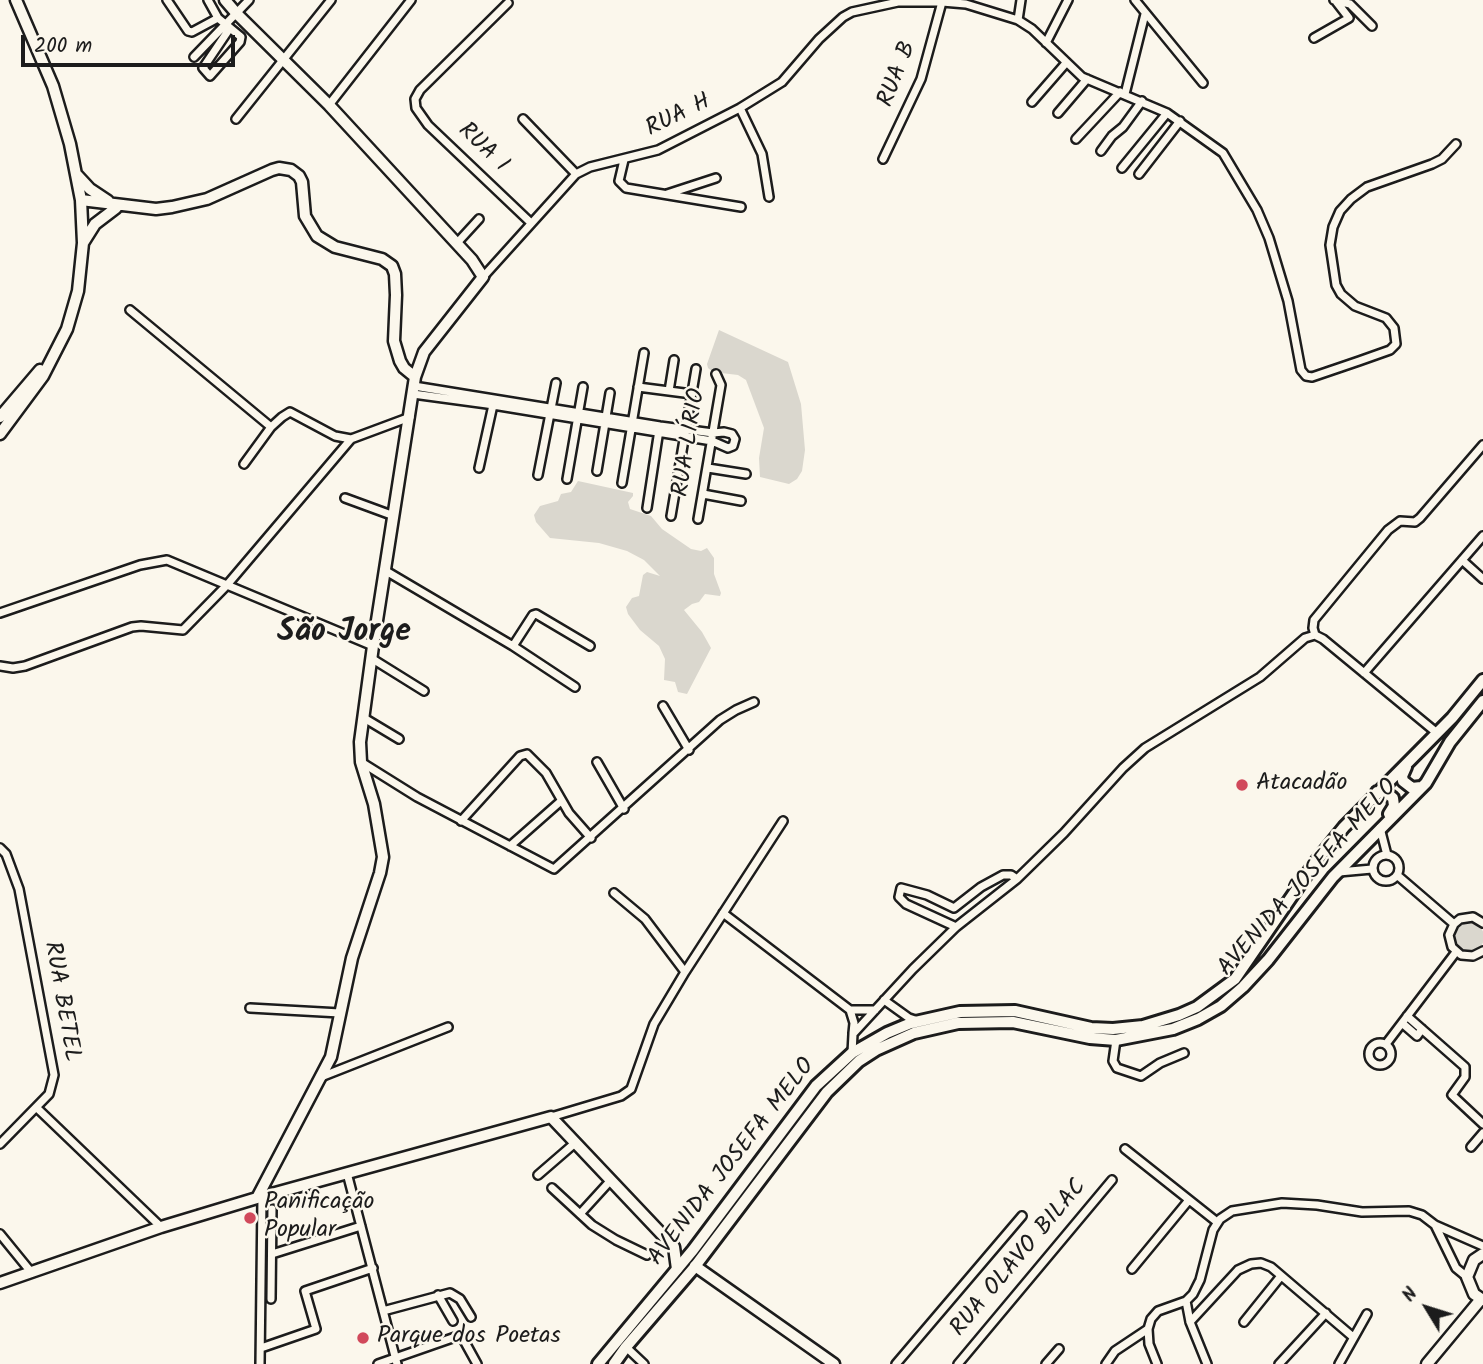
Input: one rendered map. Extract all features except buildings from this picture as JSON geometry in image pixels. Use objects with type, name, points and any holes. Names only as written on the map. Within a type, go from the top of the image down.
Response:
[{"type":"main road","name":"AVENIDA JOSEFA MELO","points":[[598,1364],[693,1250],[816,1086],[852,1053],[887,1033],[918,1021],[960,1012],[1016,1011],[1091,1028],[1113,1029],[1143,1026],[1179,1016],[1197,1007],[1235,979],[1314,864],[1377,792],[1437,733],[1483,680]]},
{"type":"main road","name":"AVENIDA JOSEFA MELO","points":[[614,1364],[695,1266],[827,1092],[844,1074],[876,1050],[914,1033],[939,1026],[992,1021],[1029,1024],[1090,1038],[1116,1040],[1174,1029],[1221,1006],[1268,960],[1361,846],[1421,787],[1450,743],[1483,701]]},
{"type":"main road","points":[[1419,751],[1404,769],[1402,776],[1405,785],[1412,788],[1421,787]]},
{"type":"main road","points":[[1377,792],[1390,794],[1395,801],[1381,826]]},
{"type":"street","points":[[0,434],[43,376],[56,351],[73,311],[83,243],[82,204],[77,175],[52,86],[16,0]]},
{"type":"street","points":[[167,0],[187,31],[192,32],[218,18]]},
{"type":"street","points":[[208,0],[218,18],[228,26],[241,37],[240,42],[210,76],[203,68],[228,26],[236,14],[249,0]]},
{"type":"street","points":[[225,0],[236,14],[329,104],[457,243],[483,276],[420,360],[414,383],[360,742],[361,762],[374,804],[383,857],[376,890],[352,958],[333,1049],[259,1197],[260,1364]]},
{"type":"street","points":[[236,119],[331,0]]},
{"type":"street","points":[[329,104],[411,0]]},
{"type":"street","points":[[1021,0],[1018,20],[1087,79],[1167,113],[1223,153],[1257,209],[1269,238],[1288,301],[1303,375],[1312,377],[1390,350],[1396,344],[1394,328],[1386,318],[1355,306],[1341,295],[1336,285],[1331,254],[1333,227],[1340,211],[1367,187],[1432,164],[1442,159],[1456,144]]},
{"type":"street","points":[[1046,43],[1068,0]]},
{"type":"street","points":[[1135,0],[1203,83]]},
{"type":"street","points":[[1335,0],[1352,2],[1373,26]]},
{"type":"street","points":[[1314,38],[1349,18],[1335,0]]},
{"type":"street","name":"RUA H","points":[[483,276],[576,174],[590,167],[658,150],[740,108],[782,82],[826,33],[852,12],[898,1],[942,2],[967,4],[1018,20]]},
{"type":"street","name":"RUA B","points":[[883,159],[921,79],[942,2]]},
{"type":"street","name":"RUA I","points":[[508,3],[420,90],[415,99],[420,116],[530,222]]},
{"type":"street","points":[[1076,139],[1123,93],[1145,13]]},
{"type":"street","points":[[194,57],[228,26]]},
{"type":"street","points":[[1032,102],[1066,63]]},
{"type":"street","points":[[1058,113],[1087,79]]},
{"type":"street","points":[[1101,151],[1142,101]]},
{"type":"street","points":[[740,108],[762,154],[769,197]]},
{"type":"street","points":[[1122,167],[1167,113]]},
{"type":"street","points":[[523,119],[576,174]]},
{"type":"street","points":[[1139,174],[1180,121]]},
{"type":"street","points":[[624,160],[619,177],[626,188],[741,207]]},
{"type":"street","points":[[82,204],[156,209],[188,205],[229,191],[272,170],[291,170],[302,181],[305,216],[317,236],[335,247],[373,256],[392,266],[396,295],[393,332],[403,373],[414,383],[489,402],[713,437]]},
{"type":"street","points":[[77,175],[90,189],[118,206]]},
{"type":"street","points":[[663,195],[716,178]]},
{"type":"street","points":[[83,243],[95,224],[118,206]]},
{"type":"street","points":[[457,243],[479,219]]},
{"type":"street","points":[[130,310],[271,427]]},
{"type":"street","points":[[0,417],[56,351]]},
{"type":"street","points":[[622,483],[644,353]]},
{"type":"street","points":[[401,359],[420,360]]},
{"type":"street","points":[[401,359],[414,383]]},
{"type":"street","points":[[669,391],[674,360]]},
{"type":"street","points":[[671,516],[696,369]]},
{"type":"street","name":"RUA LÍRIO","points":[[698,519],[722,385],[716,374]]},
{"type":"street","points":[[538,475],[556,383]]},
{"type":"street","points":[[567,479],[583,387]]},
{"type":"street","points":[[638,387],[692,394]]},
{"type":"street","points":[[597,471],[610,393]]},
{"type":"street","points":[[479,468],[489,402]]},
{"type":"street","points":[[244,464],[271,427],[290,412],[335,436],[351,439]]},
{"type":"street","points":[[0,666],[25,666],[132,627],[183,630],[227,585],[351,439],[410,417]]},
{"type":"street","points":[[647,508],[659,429]]},
{"type":"street","points":[[1315,635],[1314,620],[1388,530],[1400,521],[1415,522],[1420,518],[1483,445]]},
{"type":"street","points":[[708,468],[746,474]]},
{"type":"street","points":[[703,494],[741,501]]},
{"type":"street","points":[[345,498],[394,516]]},
{"type":"street","points":[[1364,673],[1483,536]]},
{"type":"street","points":[[1462,560],[1483,579]]},
{"type":"street","points":[[0,613],[156,561],[177,563],[373,646]]},
{"type":"street","points":[[386,571],[513,646],[575,687]]},
{"type":"street","points":[[513,646],[536,614],[590,646]]},
{"type":"street","points":[[853,1034],[956,927],[1017,879],[1145,748],[1250,684],[1305,638],[1315,635],[1323,639],[1437,733]]},
{"type":"street","points":[[371,658],[424,691]]},
{"type":"street","points":[[361,762],[417,797],[554,869],[726,715],[754,702]]},
{"type":"street","points":[[663,706],[689,750]]},
{"type":"street","points":[[364,718],[399,739]]},
{"type":"street","points":[[461,821],[520,756],[527,754],[546,774],[561,801],[591,838]]},
{"type":"street","points":[[597,762],[624,809]]},
{"type":"street","points":[[510,846],[561,801]]},
{"type":"street","points":[[0,1283],[161,1227],[259,1197],[551,1118],[614,1099],[631,1089],[654,1024],[783,821]]},
{"type":"street","points":[[1338,872],[1378,860],[1397,860],[1397,875],[1388,882],[1380,881],[1375,876],[1378,860],[1381,826]]},
{"type":"street","points":[[1361,846],[1378,860]]},
{"type":"street","name":"RUA BETEL","points":[[0,848],[6,854],[19,889],[54,1075],[50,1094],[0,1144]]},
{"type":"street","points":[[956,927],[906,904],[899,897],[901,888],[927,895],[954,908],[981,887],[1003,875],[1011,874],[1017,879]]},
{"type":"street","points":[[1397,875],[1454,924]]},
{"type":"street","points":[[614,892],[645,919],[685,972]]},
{"type":"street","points":[[723,913],[850,1010],[854,1023],[852,1053]]},
{"type":"street","points":[[1483,923],[1469,917],[1460,919],[1454,924],[1449,935],[1456,952],[1473,956],[1483,951]]},
{"type":"street","points":[[1386,1044],[1456,952]]},
{"type":"street","points":[[884,1000],[909,1018],[918,1021]]},
{"type":"street","points":[[250,1008],[340,1013]]},
{"type":"street","points":[[850,1010],[875,1010]]},
{"type":"street","points":[[1404,1020],[1422,1029],[1465,1067],[1465,1077],[1451,1095],[1483,1124]]},
{"type":"street","points":[[321,1077],[448,1027]]},
{"type":"street","points":[[1116,1040],[1113,1061],[1117,1068],[1141,1076],[1160,1063],[1184,1053]]},
{"type":"street","points":[[37,1108],[161,1227]]},
{"type":"street","points":[[551,1118],[674,1247],[677,1269]]},
{"type":"street","points":[[1471,1147],[1483,1133]]},
{"type":"street","points":[[538,1175],[575,1143]]},
{"type":"street","points":[[1125,1149],[1217,1222]]},
{"type":"street","points":[[347,1173],[396,1361]]},
{"type":"street","points":[[580,1214],[611,1180]]},
{"type":"street","name":"RUA OLAVO BILAC","points":[[958,1364],[1112,1180]]},
{"type":"street","points":[[552,1188],[605,1233],[647,1255]]},
{"type":"street","points":[[1132,1269],[1188,1200]]},
{"type":"street","points":[[1157,1364],[1149,1344],[1148,1329],[1151,1319],[1158,1311],[1186,1301],[1198,1287],[1217,1222],[1223,1216],[1244,1208],[1301,1203],[1362,1212],[1409,1211],[1422,1215],[1434,1226],[1456,1268],[1468,1278],[1474,1294],[1482,1299],[1427,1364]]},
{"type":"street","points":[[271,1299],[272,1209]]},
{"type":"street","points":[[896,1364],[1022,1216]]},
{"type":"street","points":[[272,1254],[360,1226]]},
{"type":"street","points":[[1434,1226],[1483,1246]]},
{"type":"street","points":[[0,1234],[31,1272]]},
{"type":"street","points":[[674,1247],[693,1250]]},
{"type":"street","points":[[1468,1278],[1474,1261],[1483,1254]]},
{"type":"street","points":[[1190,1322],[1244,1266],[1261,1263],[1271,1267],[1353,1337]]},
{"type":"street","points":[[695,1266],[834,1364]]},
{"type":"street","points":[[261,1348],[316,1329],[304,1291],[373,1268]]},
{"type":"street","points":[[1244,1322],[1281,1276]]},
{"type":"street","points":[[383,1311],[447,1292],[453,1294],[470,1313],[452,1319],[438,1295]]},
{"type":"street","points":[[1186,1301],[1190,1322],[1207,1364]]},
{"type":"street","points":[[1279,1364],[1326,1313]]},
{"type":"street","points":[[1339,1364],[1367,1314]]},
{"type":"street","points":[[1106,1364],[1108,1358],[1121,1346],[1148,1329]]},
{"type":"street","points":[[378,1364],[396,1361],[462,1335],[477,1364]]},
{"type":"street","points":[[626,1347],[644,1364]]},
{"type":"street","points":[[1046,1364],[1059,1349]]},
{"type":"shaded area","points":[[719,330],[788,362],[801,404],[805,450],[802,471],[797,479],[789,484],[760,477],[759,458],[764,428],[746,380],[738,375],[713,372],[708,368]]},
{"type":"shaded area","points":[[578,481],[633,493],[628,502],[630,509],[651,516],[662,529],[691,549],[701,551],[707,548],[714,558],[714,574],[720,596],[705,594],[699,602],[684,610],[711,648],[687,694],[678,692],[675,682],[664,680],[665,659],[659,646],[640,630],[626,607],[632,598],[639,596],[643,575],[647,572],[660,576],[644,560],[627,551],[599,543],[550,538],[536,522],[534,515],[540,506],[558,501],[561,494],[571,492]]},
{"type":"shaded area","points":[[1469,922],[1480,926],[1484,937],[1480,948],[1469,952],[1458,948],[1454,937],[1458,926]]},
{"type":"place","name":"Atacadão","points":[[1242,785]]},
{"type":"place","name":"Panificação Popular","points":[[250,1218]]},
{"type":"place","name":"Parque dos Poetas","points":[[363,1338]]},
{"type":"district","name":"São Jorge","points":[[344,635]]}]
